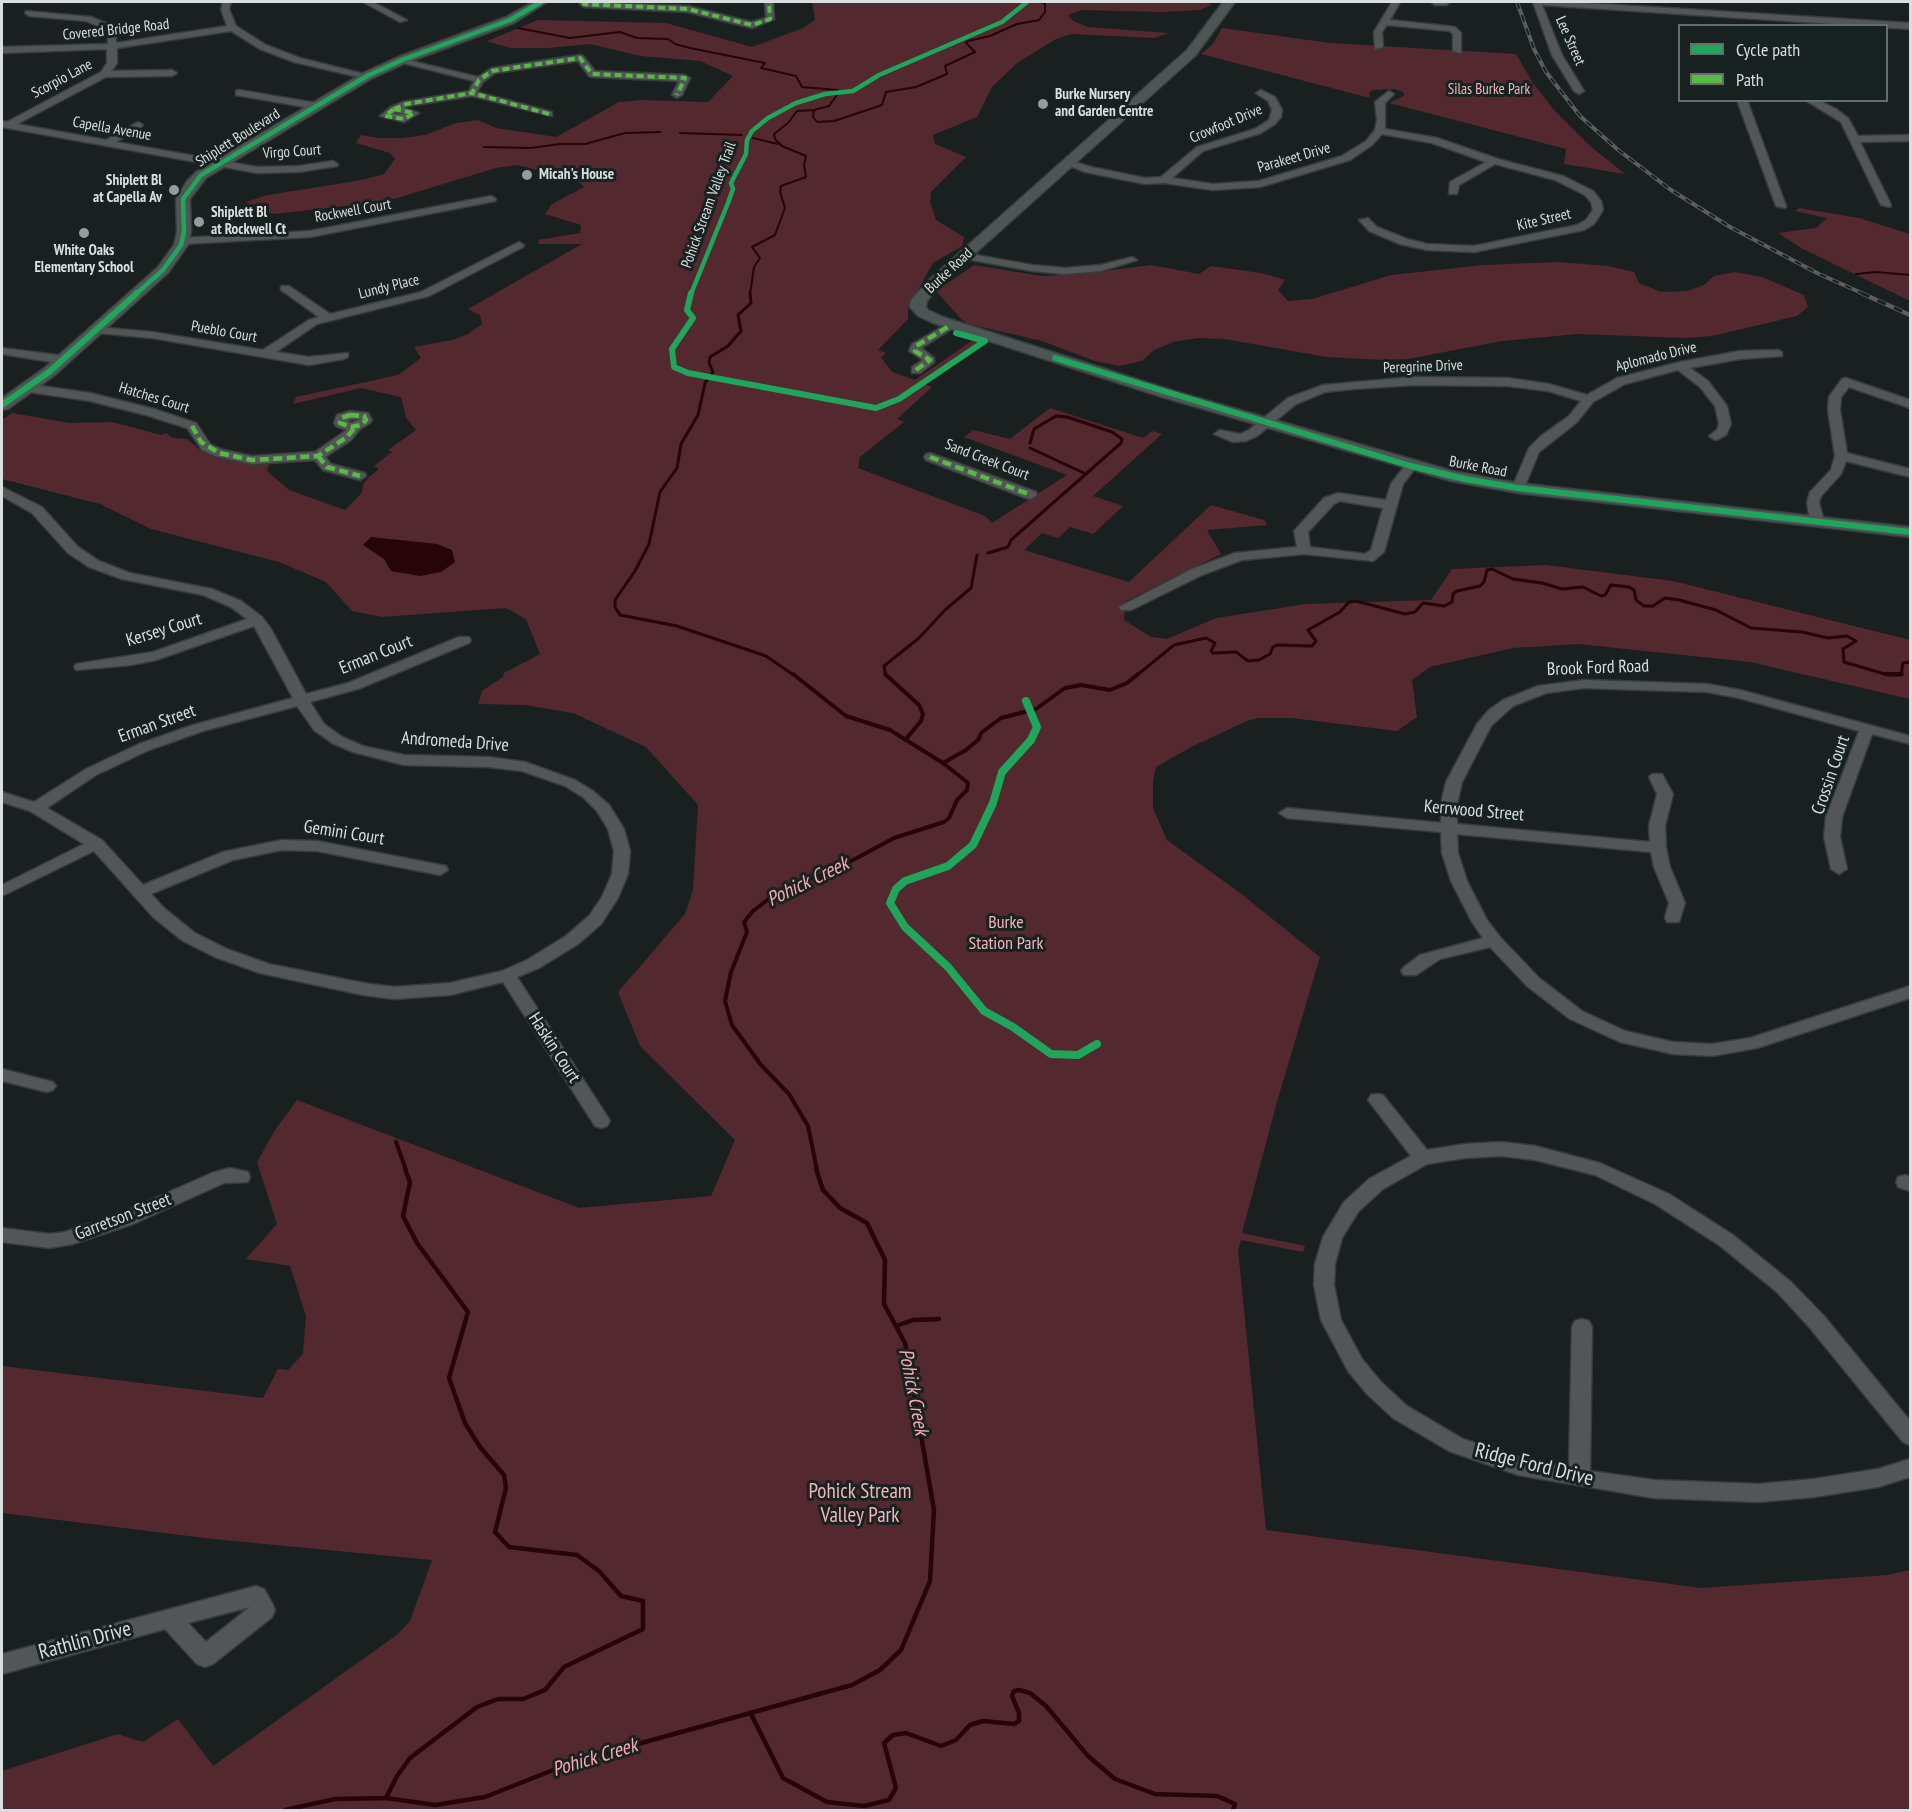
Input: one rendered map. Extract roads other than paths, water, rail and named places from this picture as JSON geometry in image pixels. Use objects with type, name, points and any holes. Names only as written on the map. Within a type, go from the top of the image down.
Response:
[{"type":"street","points":[[227,2],[225,9],[227,18],[233,28],[251,41],[281,55],[367,76]]},
{"type":"street","points":[[367,2],[403,20]]},
{"type":"street","name":"Shiplett Boulevard","points":[[182,241],[184,232],[182,206],[186,192],[201,175],[367,76],[402,60],[510,21],[541,2]]},
{"type":"street","points":[[586,2],[584,4],[688,9],[752,25],[770,19],[769,2]]},
{"type":"street","name":"Burke Road","points":[[1229,2],[1196,48],[935,282],[918,304],[923,313],[951,325],[1266,423],[1451,476],[1518,488],[1911,532]]},
{"type":"street","points":[[1377,47],[1378,32],[1396,2]]},
{"type":"street","points":[[1436,2],[1446,2]]},
{"type":"street","points":[[1537,2],[1879,24]]},
{"type":"street","name":"Lee Street","points":[[1537,2],[1557,55],[1579,91]]},
{"type":"street","points":[[1700,2],[1712,24]]},
{"type":"street","points":[[29,13],[69,16],[98,22],[110,30],[112,46]]},
{"type":"street","points":[[1384,22],[1452,29],[1457,33],[1458,51]]},
{"type":"street","points":[[1888,25],[1911,26]]},
{"type":"street","name":"Covered Bridge Road","points":[[2,50],[112,46],[233,28]]},
{"type":"street","name":"Scorpio Lane","points":[[5,124],[104,75],[112,63],[112,46]]},
{"type":"street","points":[[472,93],[479,80],[492,71],[580,58],[592,74],[685,78],[677,95]]},
{"type":"street","points":[[402,60],[479,80]]},
{"type":"street","points":[[104,75],[172,73]]},
{"type":"street","points":[[239,93],[316,106]]},
{"type":"street","points":[[394,110],[406,105],[472,93],[549,114]]},
{"type":"street","name":"Crowfoot Drive","points":[[1164,180],[1200,149],[1258,131],[1272,122],[1277,110],[1272,99],[1261,93]]},
{"type":"street","points":[[1380,131],[1382,120],[1380,102],[1389,94]]},
{"type":"street","points":[[1743,102],[1781,206]]},
{"type":"street","points":[[1813,102],[1845,120],[1886,205]]},
{"type":"street","name":"Capella Avenue","points":[[5,124],[218,164]]},
{"type":"street","points":[[107,143],[138,125]]},
{"type":"street","name":"Parakeet Drive","points":[[1068,163],[1089,170],[1146,181],[1164,180],[1213,187],[1260,184],[1346,158],[1369,143],[1380,131]]},
{"type":"street","name":"Kite Street","points":[[1364,220],[1373,229],[1404,242],[1452,249],[1493,246],[1580,228],[1594,218],[1598,210],[1596,201],[1578,186],[1434,140],[1380,131]]},
{"type":"street","points":[[1855,139],[1911,138]]},
{"type":"street","points":[[1453,192],[1455,184],[1494,161]]},
{"type":"street","name":"Virgo Court","points":[[218,164],[272,171],[299,170],[333,164]]},
{"type":"street","name":"Rockwell Court","points":[[182,241],[317,233],[491,199]]},
{"type":"street","points":[[2,405],[64,360],[97,330],[162,270],[182,241]]},
{"type":"street","name":"Lundy Place","points":[[264,354],[298,330],[327,317],[425,294],[519,245]]},
{"type":"street","points":[[965,256],[1032,268],[1065,271],[1101,268],[1132,260]]},
{"type":"street","points":[[285,288],[327,317]]},
{"type":"street","points":[[916,370],[930,360],[915,351],[916,346],[951,325]]},
{"type":"street","name":"Pueblo Court","points":[[97,330],[152,334],[309,361],[344,355]]},
{"type":"street","points":[[2,351],[64,360]]},
{"type":"street","name":"Aplomado Drive","points":[[1518,488],[1533,451],[1545,438],[1573,419],[1589,399],[1600,390],[1621,381],[1680,366],[1740,355],[1778,354]]},
{"type":"street","points":[[1680,366],[1704,384],[1721,406],[1725,424],[1722,432],[1715,436]]},
{"type":"street","name":"Peregrine Drive","points":[[1220,434],[1242,438],[1253,433],[1292,401],[1310,393],[1353,385],[1414,381],[1508,382],[1549,388],[1589,399]]},
{"type":"street","points":[[1817,522],[1813,502],[1815,495],[1837,471],[1841,456],[1834,410],[1835,396],[1846,382],[1911,404]]},
{"type":"street","name":"Hatches Court","points":[[27,388],[90,397],[171,419],[192,426],[206,447],[237,457],[269,460],[318,456],[347,437],[356,426]]},
{"type":"street","points":[[318,456],[327,467],[360,476]]},
{"type":"street","points":[[1841,456],[1866,460],[1911,473]]},
{"type":"street","name":"Sand Creek Court","points":[[930,457],[1031,495]]},
{"type":"street","points":[[1126,607],[1229,559],[1304,550],[1368,558],[1377,552],[1397,484],[1411,466]]},
{"type":"street","name":"Andromeda Drive","points":[[2,491],[37,510],[73,550],[94,564],[127,576],[207,592],[236,604],[256,620],[266,632],[301,701],[319,727],[337,740],[358,749],[404,760],[488,762],[525,767],[570,783],[588,794],[610,818],[622,851],[620,874],[610,898],[595,920],[572,940],[545,958],[507,975],[450,989],[394,993],[266,969],[221,953],[189,937],[159,913],[96,844],[36,808],[2,797]]},
{"type":"street","points":[[1304,550],[1301,531],[1329,501],[1338,497],[1390,505]]},
{"type":"street","name":"Kersey Court","points":[[81,667],[156,656],[256,620]]},
{"type":"street","name":"Erman Court","points":[[301,701],[353,686],[464,640]]},
{"type":"street","name":"Brook Ford Road","points":[[1911,740],[1740,694],[1707,688],[1584,684],[1543,688],[1508,702],[1484,724],[1454,782],[1449,804],[1450,853],[1459,881],[1480,922],[1494,941],[1533,982],[1576,1015],[1620,1036],[1672,1048],[1712,1050],[1751,1044],[1911,992]]},
{"type":"street","name":"Erman Street","points":[[36,808],[91,772],[144,747],[198,728],[301,701]]},
{"type":"street","name":"Crossin Court","points":[[1839,869],[1833,837],[1834,817],[1868,728]]},
{"type":"street","points":[[1657,777],[1665,794],[1657,826],[1658,848],[1662,867],[1677,903],[1673,918]]},
{"type":"street","name":"Kerrwood Street","points":[[1287,813],[1658,848]]},
{"type":"street","points":[[2,891],[96,844]]},
{"type":"street","name":"Gemini Court","points":[[141,892],[229,856],[282,845],[317,846],[440,870]]},
{"type":"street","points":[[1410,971],[1426,958],[1494,941]]},
{"type":"street","name":"Haskin Court","points":[[507,975],[601,1121]]},
{"type":"street","points":[[2,1075],[47,1086]]},
{"type":"street","points":[[1377,1100],[1423,1158]]},
{"type":"street","name":"Ridge Ford Drive","points":[[1911,1436],[1817,1322],[1784,1287],[1726,1240],[1662,1199],[1600,1170],[1535,1153],[1502,1149],[1465,1151],[1423,1158],[1376,1184],[1351,1207],[1333,1237],[1325,1264],[1324,1285],[1331,1320],[1355,1365],[1374,1388],[1400,1412],[1456,1445],[1518,1466],[1654,1490],[1759,1492],[1878,1478],[1911,1468]]},
{"type":"street","name":"Garretson Street","points":[[2,1234],[36,1240],[66,1239],[126,1219],[219,1178],[230,1175],[241,1177]]},
{"type":"street","points":[[1579,1478],[1582,1327]]},
{"type":"street","name":"Rathlin Drive","points":[[2,1664],[169,1618]]},
{"type":"waterway","name":"Pohick Creek","points":[[814,110],[813,117],[817,122],[834,121],[882,105],[886,92],[916,87],[947,74],[945,66],[975,52],[966,43],[968,41],[990,36],[1017,24],[1039,20],[1045,12],[1045,4],[1041,2]]},
{"type":"waterway","points":[[518,28],[570,38],[620,32],[637,38],[668,39],[675,44],[690,48],[765,63],[761,68],[796,76],[802,87],[838,90]]},
{"type":"waterway","points":[[814,110],[829,106],[837,95]]},
{"type":"waterway","name":"Pohick Creek","points":[[750,294],[754,267],[760,258],[752,247],[775,235],[785,208],[780,192],[781,186],[806,177],[804,165],[806,156],[782,146],[775,139],[774,134],[788,123],[797,111],[814,110]]},
{"type":"waterway","points":[[484,147],[531,148],[560,144],[585,144],[625,133],[660,132]]},
{"type":"waterway","points":[[680,133],[742,135]]},
{"type":"waterway","points":[[753,138],[778,144]]},
{"type":"waterway","points":[[1856,274],[1876,272],[1910,275]]},
{"type":"waterway","name":"Pohick Creek","points":[[750,294],[751,303],[738,315],[741,331],[728,346],[710,357],[709,363],[713,372],[705,383],[698,415],[681,444],[677,468],[660,492],[649,544],[635,571],[615,600],[615,607],[620,615],[677,626],[766,656],[795,676]]},
{"type":"waterway","points":[[1030,443],[1034,429],[1056,416],[1067,417],[1112,432],[1122,439],[1121,443],[1086,474]]},
{"type":"waterway","points":[[1030,448],[1086,474]]},
{"type":"waterway","points":[[988,553],[1008,547],[1011,540],[1086,474]]},
{"type":"waterway","points":[[886,675],[884,666],[919,638],[945,610],[971,588],[977,555]]},
{"type":"waterway","points":[[1136,676],[1174,645],[1206,638],[1215,643],[1211,651],[1213,653],[1236,652],[1248,661],[1259,660],[1270,654],[1273,647],[1277,645],[1312,646],[1316,641],[1308,630],[1340,612],[1349,602],[1356,601],[1405,614],[1415,612],[1423,603],[1444,606],[1452,602],[1453,594],[1457,591],[1480,586],[1484,582],[1487,570],[1492,569],[1513,579],[1542,583],[1562,589],[1583,587],[1601,596],[1605,595],[1611,585],[1629,587],[1634,590],[1636,600],[1644,606],[1653,606],[1665,598],[1679,600],[1716,610],[1751,628],[1802,632],[1828,638],[1847,636],[1856,641],[1843,649],[1844,662],[1888,675],[1901,674]]},
{"type":"waterway","points":[[1901,674],[1903,663],[1910,662]]},
{"type":"waterway","name":"Pohick Creek","points":[[793,674],[846,716],[890,730],[905,740]]},
{"type":"waterway","points":[[943,763],[966,750],[979,739],[981,733],[1001,718],[1036,709],[1065,688],[1081,685],[1110,690],[1127,683],[1138,674]]},
{"type":"waterway","points":[[1885,674],[1901,674]]},
{"type":"waterway","points":[[886,675],[919,705],[923,714],[921,721],[905,740]]},
{"type":"waterway","name":"Pohick Creek","points":[[905,740],[943,763]]},
{"type":"waterway","name":"Pohick Creek","points":[[817,1170],[808,1126],[789,1094],[761,1065],[732,1025],[725,1001],[731,972],[747,932],[744,922],[753,911],[775,894],[805,880],[827,874],[894,838],[944,822],[949,818],[957,800],[967,790],[968,783],[943,763]]},
{"type":"waterway","points":[[396,1142],[406,1170]]},
{"type":"waterway","points":[[386,1798],[397,1776],[410,1758],[477,1707],[498,1699],[523,1699],[545,1690],[564,1667],[643,1629],[643,1601],[621,1596],[599,1571],[577,1555],[509,1547],[495,1532],[506,1488],[504,1475],[480,1447],[465,1423],[449,1378],[468,1312],[417,1243],[403,1216],[410,1182],[405,1169]]},
{"type":"waterway","name":"Pohick Creek","points":[[386,1798],[435,1805],[485,1797],[576,1761],[852,1685],[880,1670],[901,1650],[930,1581],[934,1510],[905,1343],[884,1304],[885,1260],[867,1223],[840,1208],[823,1190],[816,1169]]},
{"type":"waterway","points":[[896,1326],[913,1320],[939,1319]]},
{"type":"waterway","points":[[751,1714],[783,1778],[827,1802],[864,1806],[889,1800],[896,1788],[884,1743],[893,1735],[906,1733],[941,1746],[956,1740],[970,1725],[983,1721],[1014,1724],[1019,1721],[1019,1713],[1012,1696],[1014,1691],[1019,1690],[1030,1693],[1046,1706],[1088,1756],[1115,1779],[1155,1794],[1217,1796],[1235,1804],[1233,1810]]},
{"type":"waterway","name":"Pohick Creek","points":[[285,1810],[335,1799],[386,1798]]},
{"type":"railway","points":[[1517,2],[1534,49],[1546,72],[1580,116],[1617,149],[1671,190],[1730,227],[1819,274],[1864,294]]},
{"type":"railway","points":[[1861,293],[1910,315]]},
{"type":"place","name":"Burke Nursery and Garden Centre","points":[[1043,104]]},
{"type":"place","name":"Micah's House","points":[[527,175]]},
{"type":"place","name":"Shiplett Bl at Capella Av","points":[[174,190]]},
{"type":"place","name":"Shiplett Bl at Rockwell Ct","points":[[199,222]]},
{"type":"place","name":"White Oaks Elementary School","points":[[84,233]]},
{"type":"park label","name":"Silas Burke Park","points":[[1489,90]]},
{"type":"park label","name":"Burke Station Park","points":[[1006,933]]},
{"type":"park label","name":"Pohick Stream Valley Park","points":[[860,1504]]}]
